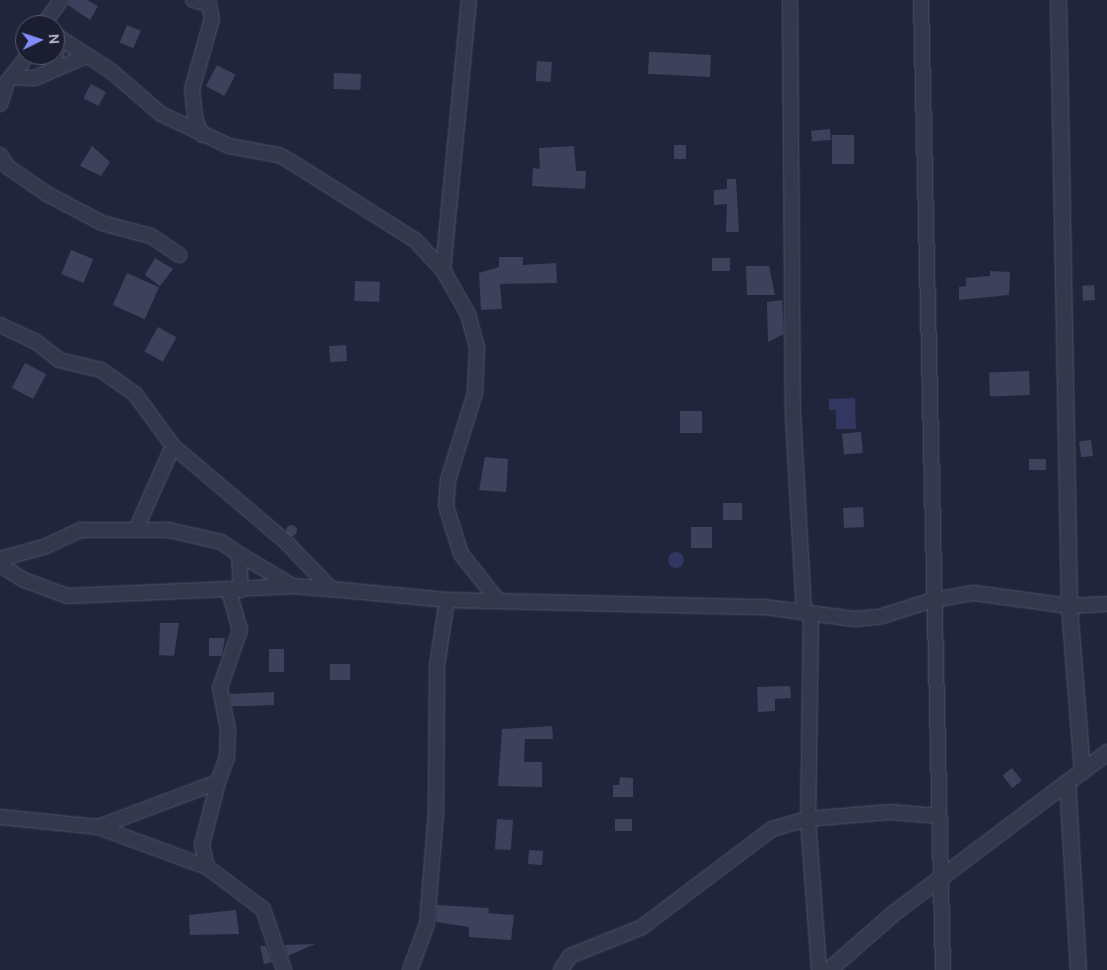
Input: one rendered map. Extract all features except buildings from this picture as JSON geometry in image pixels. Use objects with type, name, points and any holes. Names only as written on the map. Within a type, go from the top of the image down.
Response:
[{"type":"street","points":[[50,15],[60,0]]},
{"type":"street","points":[[194,0],[209,4],[212,19],[192,89],[194,118],[202,135]]},
{"type":"street","points":[[443,270],[469,0]]},
{"type":"street","points":[[790,0],[793,415],[807,614],[808,819],[819,970]]},
{"type":"street","points":[[921,0],[939,881],[943,970]]},
{"type":"street","points":[[1058,0],[1069,606],[1082,771]]},
{"type":"street","points":[[65,42],[111,71],[161,114],[202,135],[238,149],[279,155],[415,240],[443,270],[468,314],[477,348],[475,393],[448,480],[446,506],[461,554],[497,599]]},
{"type":"street","points":[[12,77],[35,78],[52,68],[86,56]]},
{"type":"street","points":[[0,104],[12,77],[21,65]]},
{"type":"street","points":[[0,155],[8,167],[47,194],[102,223],[151,236],[179,255]]},
{"type":"street","points":[[0,325],[35,341],[59,360],[101,370],[135,394],[173,446],[286,542],[332,589]]},
{"type":"street","points":[[137,527],[173,446]]},
{"type":"street","points":[[0,559],[44,547],[80,530],[137,527],[196,534],[221,542],[293,586]]},
{"type":"street","points":[[207,867],[202,845],[218,782],[227,757],[228,730],[220,688],[240,630],[235,590],[239,554]]},
{"type":"street","points":[[0,565],[24,580],[68,596],[293,586],[447,600],[497,599],[765,607],[807,614],[879,618],[933,600],[998,593],[1069,606],[1107,604]]},
{"type":"street","points":[[410,970],[423,944],[428,915],[436,813],[437,666],[447,600]]},
{"type":"street","points":[[828,970],[893,913],[939,881],[1004,826],[1107,752]]},
{"type":"street","points":[[98,827],[218,782]]},
{"type":"street","points":[[1067,782],[1078,970]]},
{"type":"street","points":[[561,970],[570,956],[642,927],[772,829],[808,819],[890,812],[938,816]]},
{"type":"street","points":[[0,817],[98,827],[207,867],[263,908],[284,970]]},
{"type":"water","points":[[855,398],[856,429],[836,429],[836,410],[829,410],[829,399]]},
{"type":"water","points":[[676,552],[682,554],[684,560],[682,566],[676,568],[670,566],[668,560],[670,554]]}]
